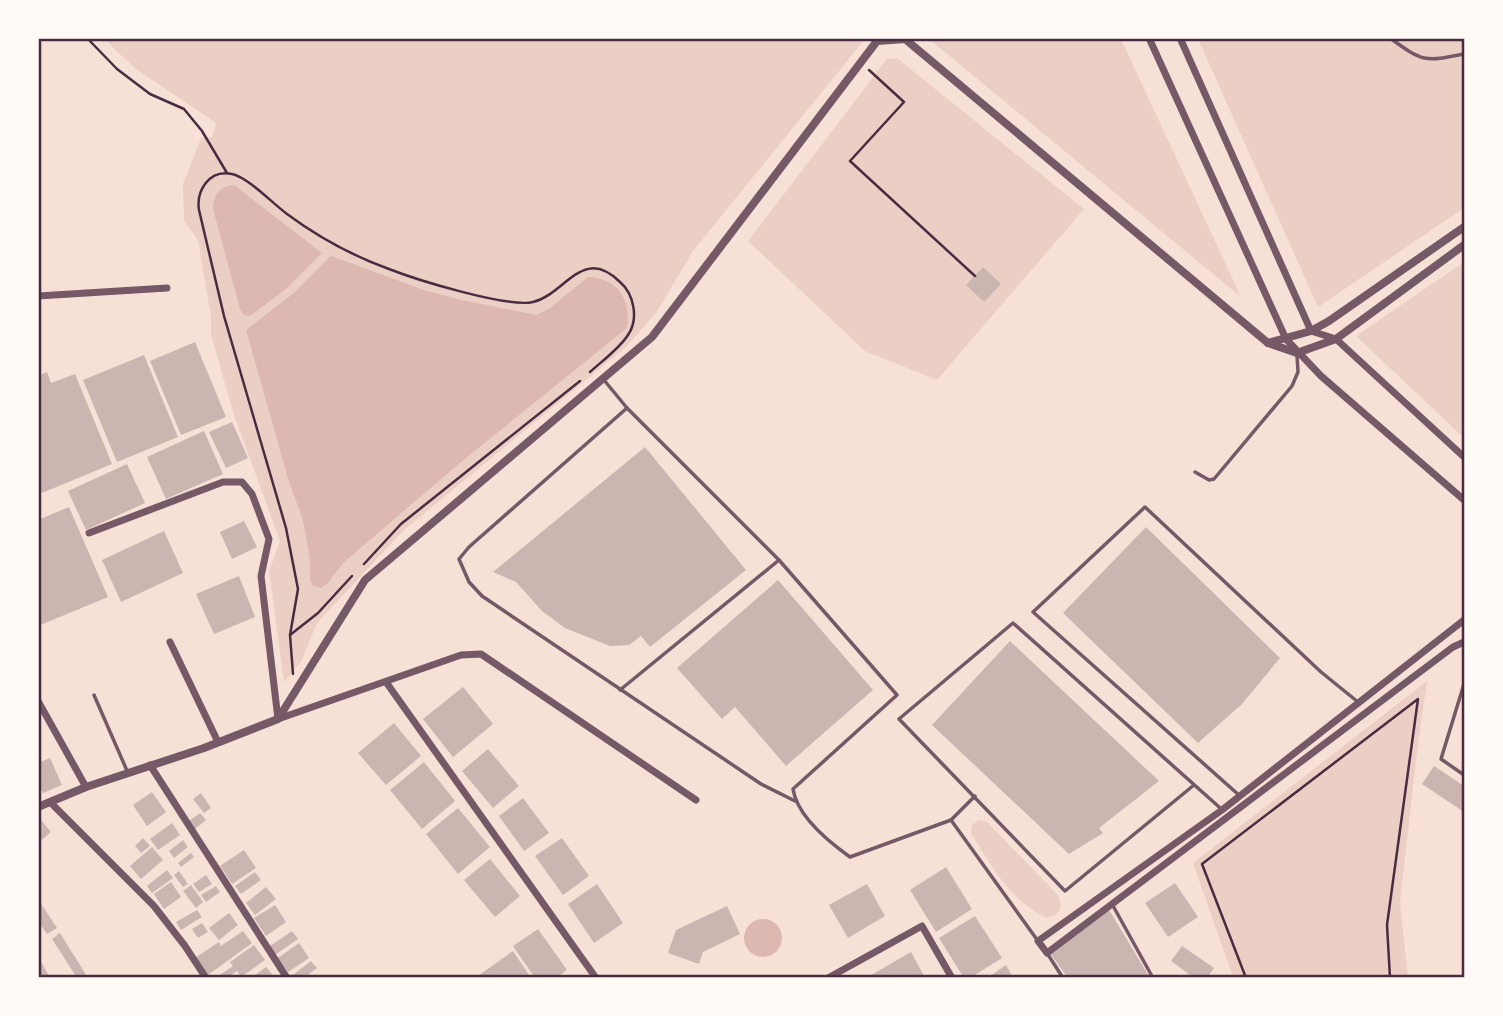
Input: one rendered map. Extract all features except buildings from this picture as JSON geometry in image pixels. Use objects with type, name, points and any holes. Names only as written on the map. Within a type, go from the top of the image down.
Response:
[{"type":"street","points":[[1149,38],[1286,339],[1297,352],[1465,500]]},
{"type":"street","points":[[1180,38],[1311,331],[1336,340],[1465,457]]},
{"type":"street","points":[[278,719],[365,580],[652,337],[877,41],[905,39],[1268,343],[1297,352],[1336,340],[1465,245]]},
{"type":"street","points":[[1268,343],[1311,331],[1465,227]]},
{"type":"street","points":[[38,296],[167,288]]},
{"type":"street","points":[[89,533],[223,482],[242,482],[252,494],[269,539],[261,576],[278,719]]},
{"type":"street","points":[[1465,620],[1222,810],[1038,941],[1047,953],[1453,647],[1465,642]]},
{"type":"street","points":[[170,642],[218,743]]},
{"type":"street","points":[[38,807],[461,655],[481,654],[696,800]]},
{"type":"street","points":[[386,682],[594,975],[584,978]]},
{"type":"street","points":[[38,701],[86,788]]},
{"type":"street","points":[[150,765],[287,978]]},
{"type":"street","points":[[50,803],[155,906],[206,978]]},
{"type":"street","points":[[828,978],[922,926],[952,978]]},
{"type":"lane","points":[[1390,38],[1426,61],[1465,54]]},
{"type":"lane","points":[[1195,472],[1214,480],[1292,386],[1298,372],[1297,352]]},
{"type":"lane","points":[[603,379],[627,408],[779,560],[897,695],[793,789],[795,801]]},
{"type":"lane","points":[[627,408],[469,547],[459,559],[469,582],[482,596],[620,690],[761,784],[795,801],[825,836],[850,857],[951,820],[975,796]]},
{"type":"lane","points":[[1240,796],[1033,612],[1145,507],[1359,703]]},
{"type":"lane","points":[[620,690],[779,560]]},
{"type":"lane","points":[[1194,785],[1065,891],[899,719],[1013,623],[1222,810]]},
{"type":"lane","points":[[1465,684],[1441,759],[1465,775]]},
{"type":"lane","points":[[94,695],[128,773]]},
{"type":"lane","points":[[951,820],[1038,941]]},
{"type":"lane","points":[[1112,904],[1153,978]]},
{"type":"lane","points":[[1047,953],[1063,978]]},
{"type":"path","points":[[87,38],[117,69],[150,93],[184,109],[202,131],[227,173]]},
{"type":"path","points":[[861,62],[904,102],[850,161],[975,276]]},
{"type":"path","points":[[295,695],[290,635],[298,589],[286,528],[224,316],[199,210],[202,187],[213,177],[227,173],[241,178],[288,215],[333,243],[360,257],[447,288],[524,303],[544,298],[579,271],[596,270],[604,271],[619,280],[633,302],[634,319],[628,336],[588,374],[401,524],[364,564]]},
{"type":"path","points":[[290,635],[318,613],[354,574]]},
{"type":"path","points":[[1246,978],[1202,864],[1418,699],[1387,925],[1390,978]]},
{"type":"shaded area","points":[[104,39],[865,39],[693,251],[656,313],[627,346],[403,531],[317,623],[301,662],[284,682],[269,571],[280,541],[234,415],[211,335],[211,317],[198,240],[184,221],[183,184],[201,138],[212,137],[216,123],[136,69]]},
{"type":"shaded area","points":[[929,39],[1121,39],[1241,297]]},
{"type":"shaded area","points":[[1198,39],[1464,39],[1464,208],[1318,307]]},
{"type":"shaded area","points":[[897,58],[1084,209],[937,380],[865,351],[748,241],[887,59]]},
{"type":"shaded area","points":[[234,185],[322,253],[286,289],[250,316],[244,315],[240,309],[213,209],[218,192]]},
{"type":"shaded area","points":[[331,256],[424,290],[537,315],[550,308],[588,277],[598,278],[607,281],[620,292],[625,300],[628,318],[627,328],[461,462],[343,563],[321,588],[313,586],[310,580],[310,560],[303,520],[289,482],[246,330],[295,292]]},
{"type":"shaded area","points":[[1464,262],[1464,438],[1356,336]]},
{"type":"shaded area","points":[[1427,681],[1400,903],[1408,977],[1233,977],[1193,863]]},
{"type":"shaded area","points":[[979,820],[986,821],[1058,895],[1061,907],[1056,915],[1047,918],[1033,910],[1003,882],[971,834],[972,825]]},
{"type":"shaded area","points":[[763,919],[777,924],[782,938],[777,952],[763,957],[749,952],[744,938],[749,924]]}]
